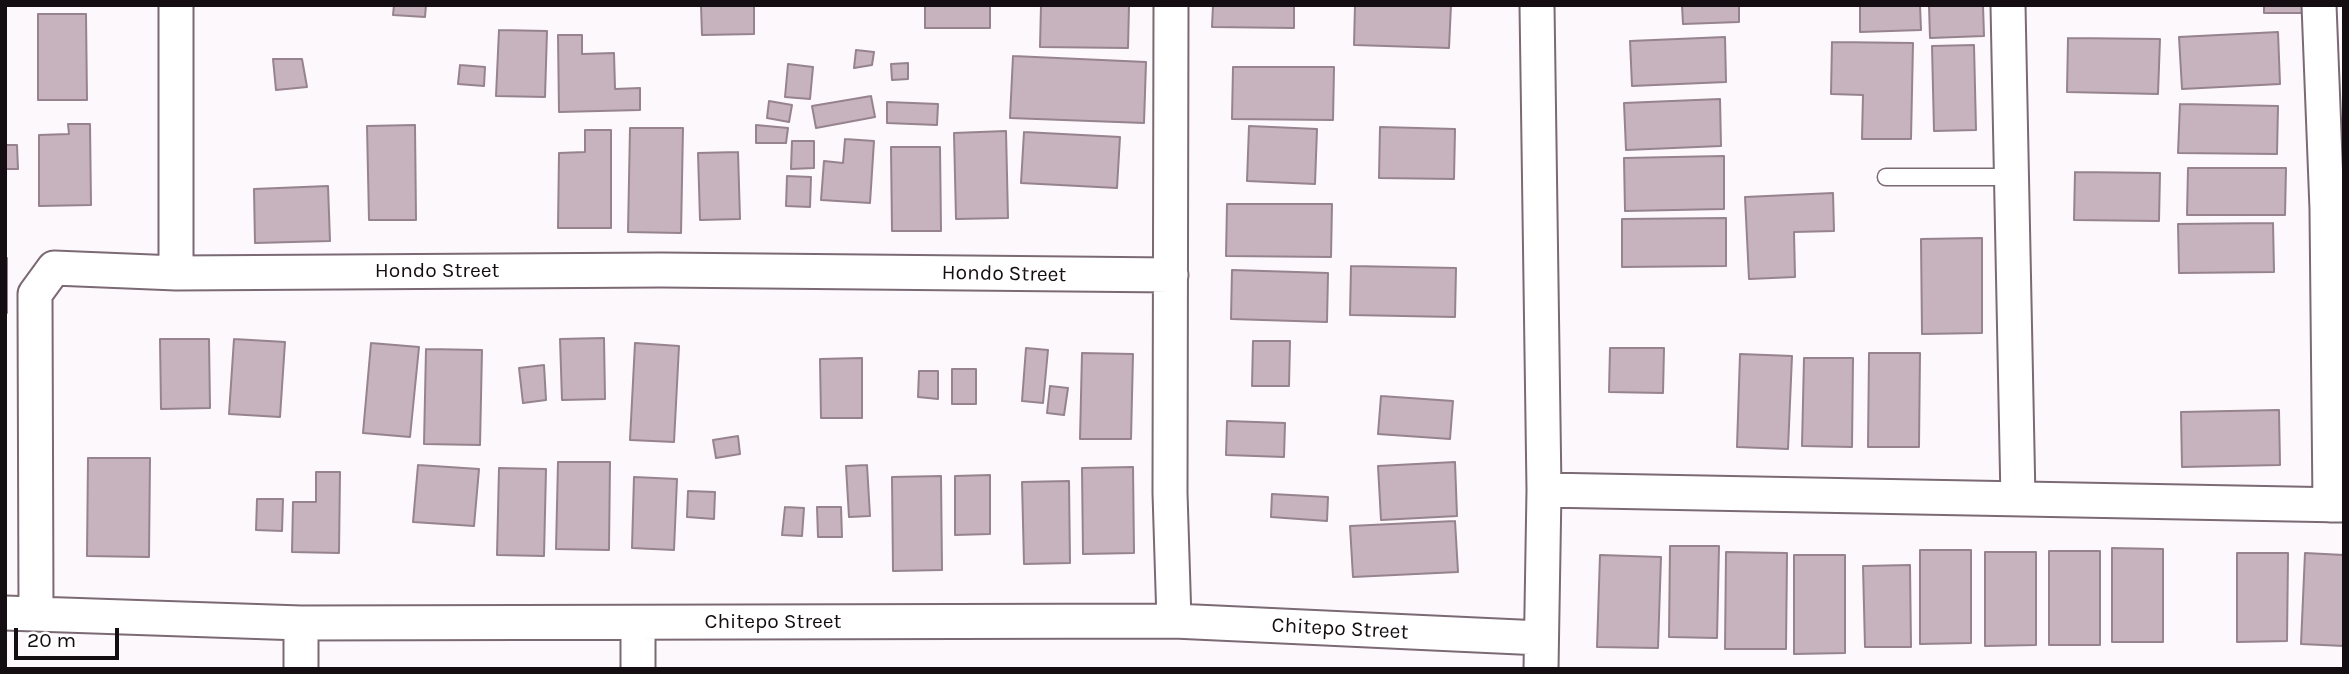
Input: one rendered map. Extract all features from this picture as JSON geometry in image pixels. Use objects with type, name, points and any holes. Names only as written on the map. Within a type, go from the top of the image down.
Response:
[{"type":"street","points":[[176,5],[176,272]]},
{"type":"street","points":[[1171,5],[1170,493],[1174,621]]},
{"type":"street","points":[[1537,5],[1544,490],[1541,653]]},
{"type":"street","points":[[2008,5],[2018,499]]},
{"type":"street","points":[[1544,490],[2337,505],[2319,5]]},
{"type":"street","name":"Hondo Street","points":[[21,612],[35,294],[54,268],[176,272],[662,270],[1171,275]]},
{"type":"street","name":"Chitepo Street","points":[[21,612],[301,623],[1174,621],[1541,653]]},
{"type":"street","points":[[301,623],[301,669]]},
{"type":"street","points":[[638,623],[638,669]]},
{"type":"lane","points":[[1886,177],[2012,177]]},
{"type":"building","points":[[394,5],[426,5],[425,17],[393,15]]},
{"type":"building","points":[[701,5],[754,5],[754,34],[702,35]]},
{"type":"building","points":[[925,5],[990,5],[990,28],[925,28]]},
{"type":"building","points":[[1041,5],[1129,5],[1128,48],[1040,47]]},
{"type":"building","points":[[1213,5],[1294,5],[1294,28],[1212,27]]},
{"type":"building","points":[[1355,5],[1451,5],[1449,48],[1354,45]]},
{"type":"building","points":[[1682,5],[1739,5],[1739,22],[1683,24]]},
{"type":"building","points":[[1860,5],[1920,5],[1921,30],[1860,32]]},
{"type":"building","points":[[1929,5],[1983,5],[1984,36],[1930,38]]},
{"type":"building","points":[[2264,5],[2302,5],[2302,13],[2264,13]]},
{"type":"building","points":[[38,14],[86,14],[87,100],[38,100]]},
{"type":"building","points":[[499,30],[547,31],[545,97],[496,96]]},
{"type":"building","points":[[2278,32],[2280,84],[2182,89],[2179,37]]},
{"type":"building","points":[[558,35],[582,35],[582,54],[614,53],[615,89],[640,88],[640,110],[559,112]]},
{"type":"building","points":[[1725,37],[1726,82],[1632,86],[1630,41]]},
{"type":"building","points":[[2068,38],[2160,39],[2158,94],[2067,92]]},
{"type":"building","points":[[1832,42],[1913,43],[1911,139],[1862,139],[1863,95],[1831,94]]},
{"type":"building","points":[[1974,45],[1976,130],[1934,131],[1932,46]]},
{"type":"building","points":[[856,50],[874,52],[872,65],[854,68]]},
{"type":"building","points":[[1013,56],[1146,62],[1144,123],[1010,118]]},
{"type":"building","points":[[273,59],[302,59],[307,87],[276,90]]},
{"type":"building","points":[[908,63],[908,79],[892,80],[891,64]]},
{"type":"building","points":[[788,64],[813,67],[810,99],[785,97]]},
{"type":"building","points":[[460,65],[485,67],[484,86],[458,84]]},
{"type":"building","points":[[1233,67],[1334,67],[1333,120],[1232,119]]},
{"type":"building","points":[[871,96],[875,117],[816,128],[812,106]]},
{"type":"building","points":[[1720,99],[1721,146],[1626,150],[1624,103]]},
{"type":"building","points":[[769,101],[792,105],[789,122],[767,118]]},
{"type":"building","points":[[887,102],[938,104],[937,125],[887,123]]},
{"type":"building","points":[[2180,104],[2278,106],[2277,154],[2178,153]]},
{"type":"building","points":[[68,124],[90,124],[91,205],[39,206],[39,135],[69,134]]},
{"type":"building","points":[[415,125],[416,220],[369,220],[367,126]]},
{"type":"building","points":[[756,125],[788,128],[786,143],[756,143]]},
{"type":"building","points":[[1249,126],[1317,129],[1315,184],[1247,181]]},
{"type":"building","points":[[1380,127],[1455,129],[1454,179],[1379,178]]},
{"type":"building","points":[[630,128],[683,128],[681,233],[628,232]]},
{"type":"building","points":[[585,130],[611,130],[611,228],[558,228],[559,153],[585,152]]},
{"type":"building","points":[[1006,131],[1008,218],[956,219],[954,133]]},
{"type":"building","points":[[1024,132],[1120,137],[1117,188],[1021,183]]},
{"type":"building","points":[[845,139],[874,141],[870,203],[821,200],[824,161],[843,163]]},
{"type":"building","points":[[792,141],[814,141],[814,168],[791,169]]},
{"type":"building","points":[[5,145],[17,145],[18,169],[5,169]]},
{"type":"building","points":[[891,147],[940,147],[941,231],[892,231]]},
{"type":"building","points":[[738,152],[740,219],[700,220],[698,153]]},
{"type":"building","points":[[1724,156],[1724,209],[1625,211],[1624,158]]},
{"type":"building","points":[[2188,168],[2286,168],[2285,215],[2187,215]]},
{"type":"building","points":[[2075,172],[2160,173],[2159,221],[2074,220]]},
{"type":"building","points":[[787,176],[811,177],[810,207],[786,206]]},
{"type":"building","points":[[328,186],[330,241],[255,243],[254,189]]},
{"type":"building","points":[[1833,193],[1834,231],[1794,232],[1795,277],[1749,279],[1745,197]]},
{"type":"building","points":[[1227,204],[1332,204],[1331,257],[1226,256]]},
{"type":"building","points":[[1726,218],[1726,266],[1622,267],[1622,219]]},
{"type":"building","points":[[2273,223],[2274,272],[2179,273],[2178,224]]},
{"type":"building","points":[[1982,238],[1982,333],[1922,334],[1921,239]]},
{"type":"building","points":[[7,258],[7,313],[5,313]]},
{"type":"building","points":[[1351,266],[1456,268],[1455,317],[1350,315]]},
{"type":"building","points":[[1232,270],[1328,273],[1327,322],[1231,319]]},
{"type":"building","points":[[604,338],[605,399],[562,400],[560,339]]},
{"type":"building","points":[[160,339],[209,339],[210,408],[161,409]]},
{"type":"building","points":[[234,339],[285,342],[280,417],[229,414]]},
{"type":"building","points":[[1253,341],[1290,341],[1289,386],[1252,386]]},
{"type":"building","points":[[371,343],[419,347],[410,437],[363,433]]},
{"type":"building","points":[[635,343],[679,346],[674,442],[630,440]]},
{"type":"building","points":[[1026,348],[1048,350],[1043,403],[1022,401]]},
{"type":"building","points":[[1610,348],[1664,348],[1663,393],[1609,392]]},
{"type":"building","points":[[426,349],[482,350],[480,445],[424,444]]},
{"type":"building","points":[[1082,353],[1133,354],[1131,439],[1080,439]]},
{"type":"building","points":[[1869,353],[1920,353],[1919,447],[1868,447]]},
{"type":"building","points":[[1740,354],[1792,356],[1788,449],[1737,447]]},
{"type":"building","points":[[862,358],[862,418],[821,418],[820,359]]},
{"type":"building","points":[[1804,358],[1853,358],[1852,447],[1802,446]]},
{"type":"building","points":[[544,365],[546,400],[523,403],[519,368]]},
{"type":"building","points":[[952,369],[976,369],[976,404],[952,404]]},
{"type":"building","points":[[919,371],[938,371],[938,399],[918,397]]},
{"type":"building","points":[[1050,386],[1068,388],[1064,415],[1047,413]]},
{"type":"building","points":[[1381,396],[1453,401],[1450,439],[1378,434]]},
{"type":"building","points":[[2279,410],[2280,465],[2182,467],[2181,412]]},
{"type":"building","points":[[1227,421],[1285,423],[1284,457],[1226,455]]},
{"type":"building","points":[[738,436],[740,454],[716,458],[713,440]]},
{"type":"building","points":[[88,458],[150,458],[149,557],[87,556]]},
{"type":"building","points":[[558,462],[610,462],[609,550],[556,549]]},
{"type":"building","points":[[1455,462],[1457,516],[1381,520],[1378,466]]},
{"type":"building","points":[[418,465],[479,469],[474,526],[413,522]]},
{"type":"building","points":[[867,465],[870,516],[849,517],[846,466]]},
{"type":"building","points":[[1133,467],[1134,553],[1083,554],[1082,468]]},
{"type":"building","points":[[499,468],[546,469],[544,556],[497,555]]},
{"type":"building","points":[[316,472],[340,472],[339,553],[292,552],[293,502],[316,502]]},
{"type":"building","points":[[990,475],[990,534],[955,535],[955,476]]},
{"type":"building","points":[[941,476],[942,570],[893,571],[892,477]]},
{"type":"building","points":[[634,477],[677,479],[674,550],[632,548]]},
{"type":"building","points":[[1069,481],[1070,563],[1024,564],[1022,482]]},
{"type":"building","points":[[688,491],[715,492],[714,519],[687,517]]},
{"type":"building","points":[[1272,494],[1328,497],[1327,521],[1271,517]]},
{"type":"building","points":[[257,499],[283,499],[282,531],[256,530]]},
{"type":"building","points":[[785,507],[804,508],[802,536],[782,535]]},
{"type":"building","points":[[817,507],[841,507],[842,537],[818,537]]},
{"type":"building","points":[[1455,521],[1458,572],[1353,577],[1350,526]]},
{"type":"building","points":[[1670,546],[1719,546],[1717,638],[1669,637]]},
{"type":"building","points":[[2112,548],[2163,549],[2163,642],[2112,642]]},
{"type":"building","points":[[1920,550],[1971,550],[1971,643],[1920,644]]},
{"type":"building","points":[[2049,551],[2100,551],[2100,645],[2049,645]]},
{"type":"building","points":[[1726,552],[1787,553],[1786,649],[1725,649]]},
{"type":"building","points":[[1985,552],[2036,552],[2036,645],[1985,646]]},
{"type":"building","points":[[2237,553],[2288,553],[2287,641],[2237,642]]},
{"type":"building","points":[[2305,553],[2344,555],[2344,646],[2301,644]]},
{"type":"building","points":[[1600,555],[1661,557],[1658,648],[1597,647]]},
{"type":"building","points":[[1794,555],[1845,555],[1845,653],[1794,654]]},
{"type":"building","points":[[1910,565],[1911,647],[1865,647],[1863,566]]}]
